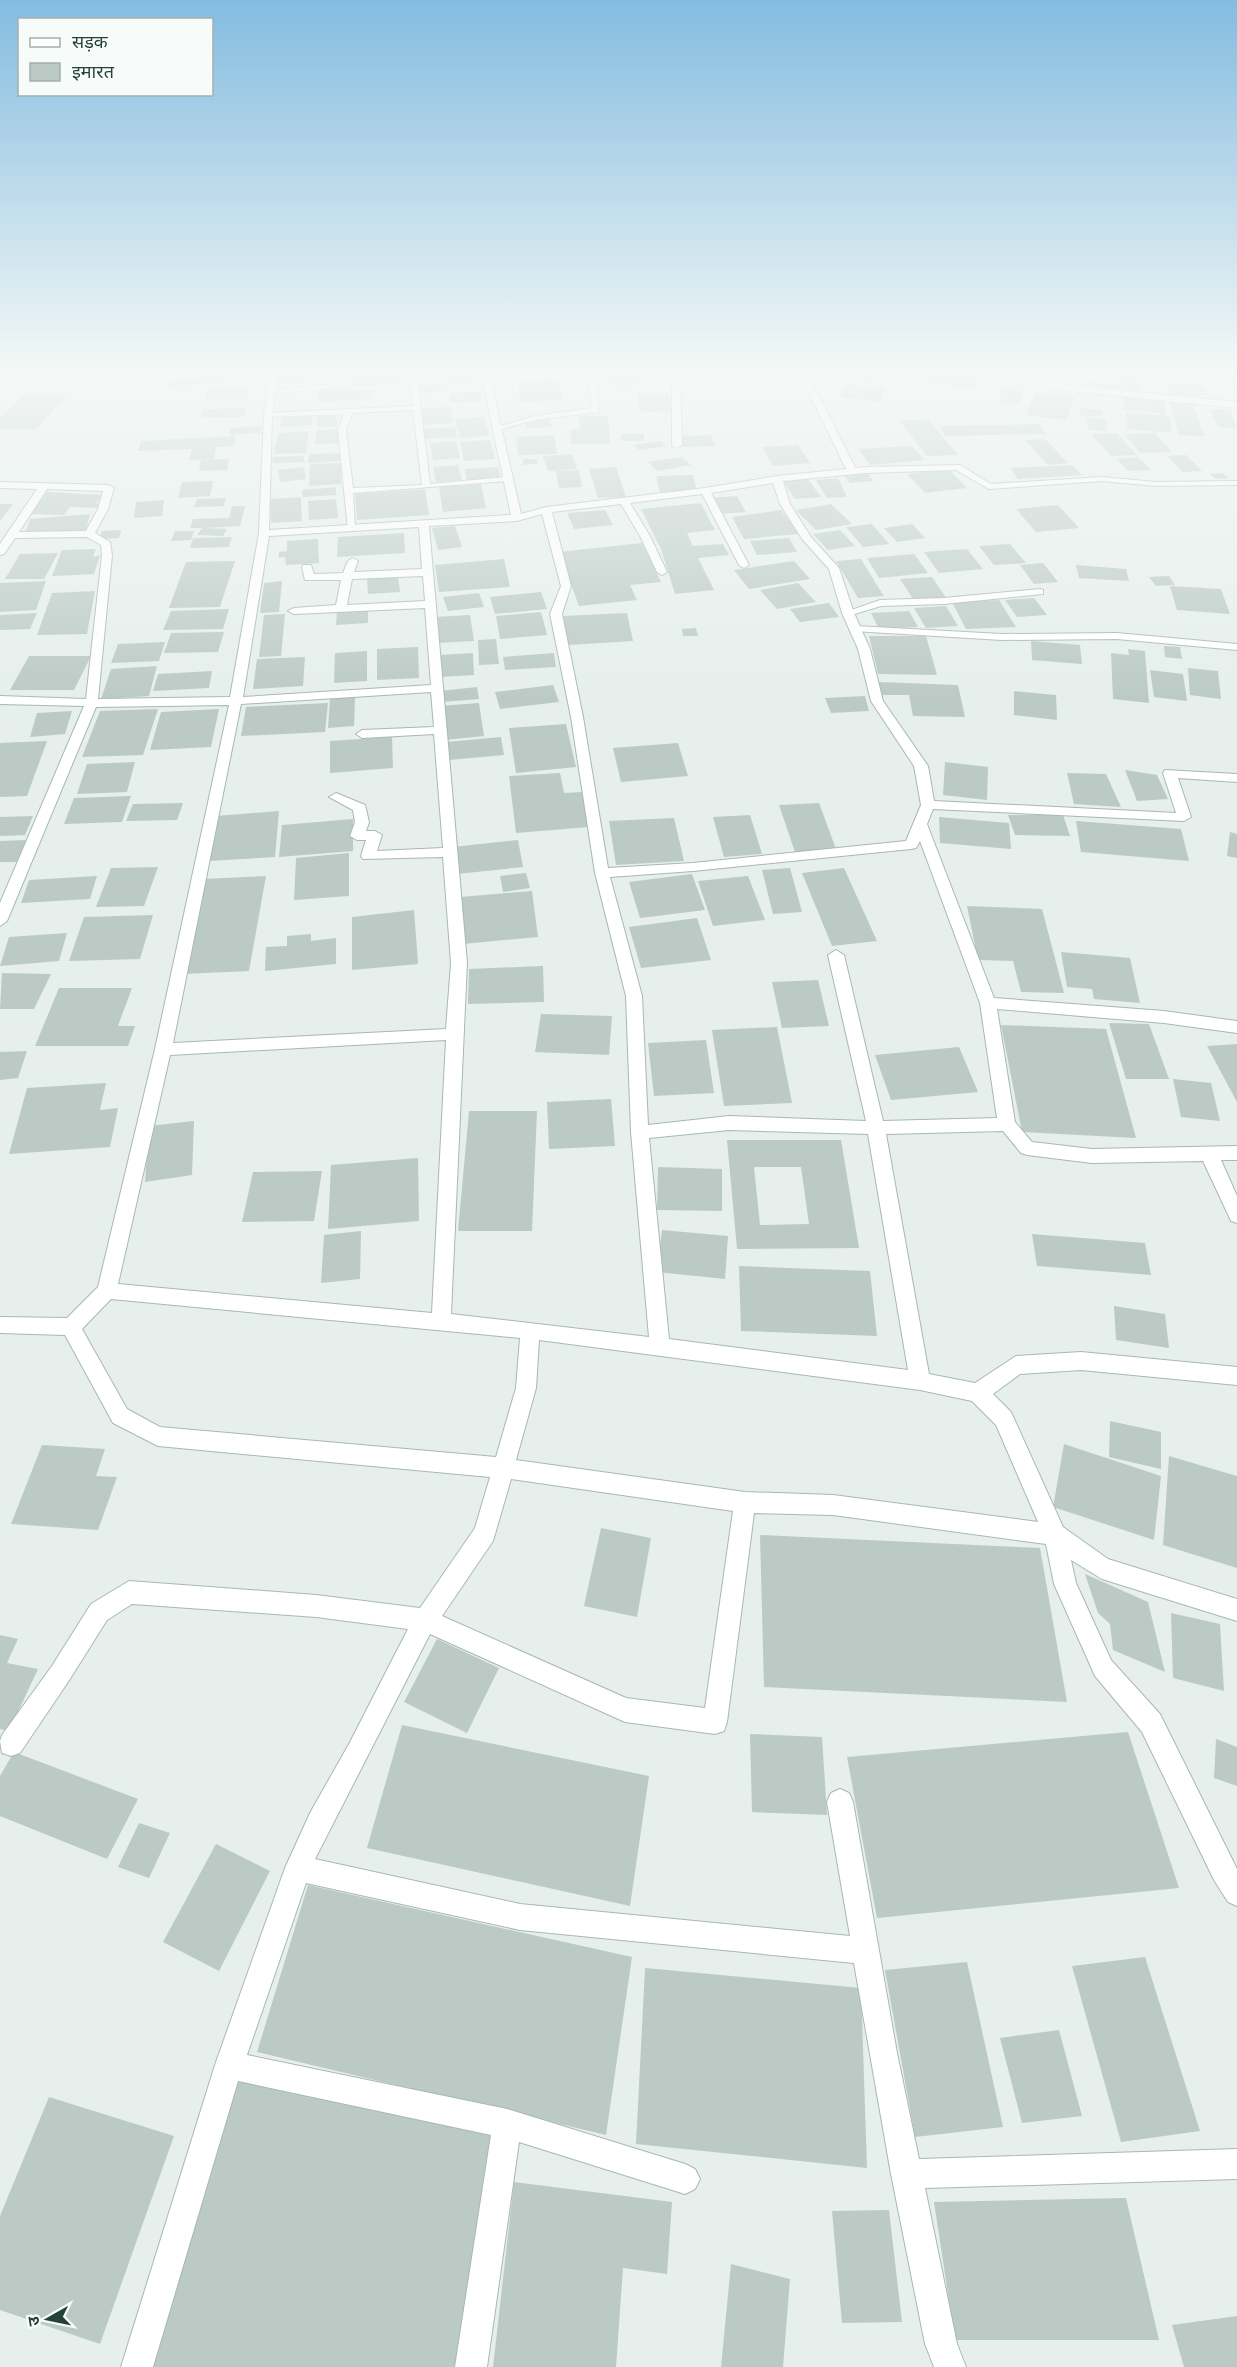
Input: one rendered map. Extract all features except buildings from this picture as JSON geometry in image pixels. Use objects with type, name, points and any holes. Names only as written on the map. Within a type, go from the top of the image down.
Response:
[{"type":"street","points":[[0,1324],[71,1327],[107,1291],[163,1049],[236,701],[264,533],[266,479]]},
{"type":"street","points":[[507,479],[517,518]]},
{"type":"street","points":[[264,533],[517,518],[546,510],[705,491],[774,479]]},
{"type":"street","points":[[602,873],[693,867],[911,845],[928,805],[921,766],[877,701],[864,648],[848,613],[834,568],[807,539],[790,513],[777,479]]},
{"type":"street","points":[[0,485],[109,488],[103,509],[89,534]]},
{"type":"street","points":[[0,552],[44,486]]},
{"type":"street","points":[[705,491],[744,565]]},
{"type":"street","points":[[623,499],[645,536],[662,572]]},
{"type":"street","points":[[546,510],[566,586],[556,614],[577,717],[602,873],[633,996],[640,1132],[660,1348]]},
{"type":"street","points":[[424,524],[459,963],[441,1322]]},
{"type":"street","points":[[0,921],[92,702],[107,555],[106,544],[89,534],[11,535]]},
{"type":"street","points":[[341,609],[347,576],[353,561]]},
{"type":"street","points":[[307,567],[309,578],[428,572]]},
{"type":"street","points":[[395,594],[399,605]]},
{"type":"street","points":[[294,611],[430,604]]},
{"type":"street","points":[[0,700],[126,704],[236,701],[436,688]]},
{"type":"street","points":[[362,734],[440,730]]},
{"type":"street","points":[[928,805],[1184,817],[1170,773],[1237,778]]},
{"type":"street","points":[[336,797],[360,808],[362,822],[357,836],[375,835],[368,856],[450,852]]},
{"type":"street","points":[[920,824],[988,1003],[1007,1124],[1027,1148],[1092,1156],[1237,1153]]},
{"type":"street","points":[[836,955],[876,1128],[920,1381]]},
{"type":"street","points":[[988,1003],[1164,1017],[1237,1027]]},
{"type":"street","points":[[163,1049],[454,1034]]},
{"type":"street","points":[[640,1132],[729,1124],[876,1128],[1007,1124]]},
{"type":"street","points":[[1209,1153],[1237,1216]]},
{"type":"street","points":[[107,1291],[530,1330],[920,1381],[978,1393],[1004,1419],[1055,1535],[1065,1584],[1102,1668],[1152,1723],[1223,1871],[1237,1893]]},
{"type":"street","points":[[71,1327],[120,1416],[158,1436],[503,1468],[745,1502],[833,1505],[1055,1535],[1102,1568],[1237,1610]]},
{"type":"street","points":[[137,2367],[229,2065],[298,1868],[319,1822],[358,1753],[425,1620],[485,1533],[526,1388],[530,1330]]},
{"type":"street","points":[[978,1393],[1016,1365],[1081,1361],[1237,1376]]},
{"type":"street","points":[[11,1744],[60,1674],[99,1612],[129,1592],[315,1606],[425,1620],[625,1710],[715,1722],[745,1502]]},
{"type":"street","points":[[840,1802],[906,2174],[941,2344],[950,2367]]},
{"type":"street","points":[[298,1868],[520,1917],[866,1951]]},
{"type":"street","points":[[229,2065],[507,2124],[685,2180]]},
{"type":"street","points":[[471,2367],[507,2124]]},
{"type":"street","points":[[906,2174],[1237,2164]]},
{"type":"lane","points":[[348,479],[351,528]]},
{"type":"lane","points":[[425,479],[426,488]]},
{"type":"lane","points":[[350,491],[426,488],[495,479]]},
{"type":"lane","points":[[976,479],[988,487],[1095,479]]},
{"type":"lane","points":[[1107,479],[1156,484],[1237,483]]},
{"type":"lane","points":[[848,613],[880,603],[944,601],[1040,592]]},
{"type":"lane","points":[[856,630],[1002,637],[1117,636],[1237,647]]}]
